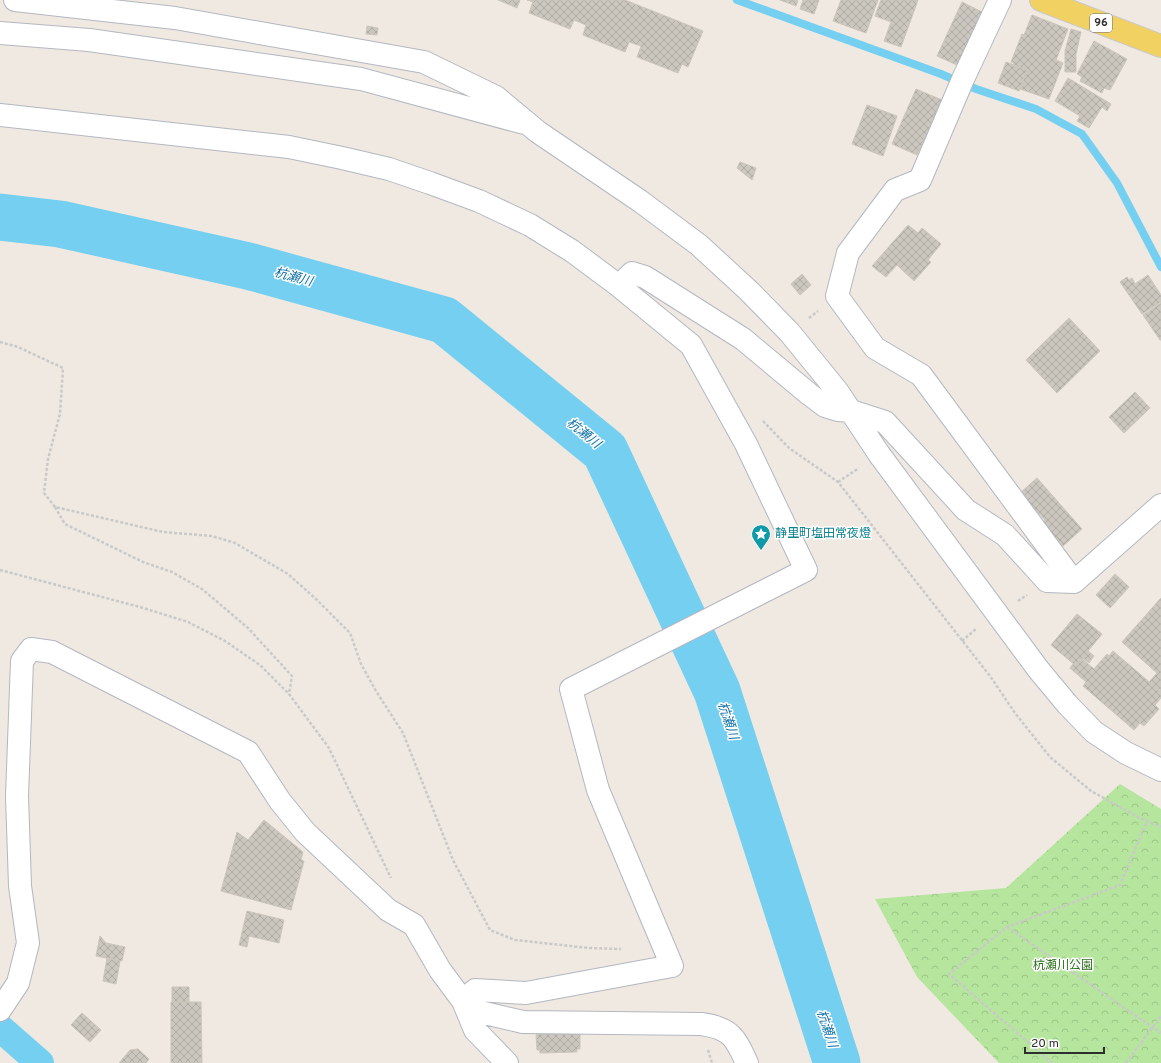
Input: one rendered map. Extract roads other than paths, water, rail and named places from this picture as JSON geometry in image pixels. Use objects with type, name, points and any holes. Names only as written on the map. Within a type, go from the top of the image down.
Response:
[{"type":"main road","name":"96","points":[[1041,0],[1161,46]]},
{"type":"street","points":[[15,0],[175,18],[424,62],[496,97],[529,125],[640,201],[699,246],[749,291],[790,333],[838,392],[879,454],[1043,674],[1094,732],[1126,753],[1161,770]]},
{"type":"street","points":[[1000,0],[963,79],[920,180],[895,190],[848,253],[837,296],[875,348],[921,375],[1074,582]]},
{"type":"street","points":[[0,33],[89,40],[361,79],[529,125]]},
{"type":"street","points":[[0,115],[289,147],[389,169],[479,201],[530,225],[572,251],[619,286],[690,345],[746,444],[806,570],[738,603],[571,689],[598,790],[672,966],[526,993],[475,990],[463,1001]]},
{"type":"street","points":[[619,286],[632,273],[645,277],[743,339],[825,406],[838,410],[851,411],[885,422],[966,510],[1006,535],[1047,581],[1074,582],[1161,505]]},
{"type":"street","points":[[1,1009],[18,983],[28,943],[20,886],[17,796],[22,661],[31,649],[52,652],[248,752],[268,785],[305,832],[388,910],[414,925],[440,970],[463,1001],[475,1030],[507,1063]]},
{"type":"street","points":[[463,1001],[480,1012],[523,1022],[701,1024],[719,1026],[730,1034],[738,1045],[747,1063]]},
{"type":"waterway","points":[[737,0],[941,74],[976,89],[1036,109],[1082,134],[1117,183],[1161,267]]},
{"type":"waterway","name":"杭瀬川","points":[[0,217],[60,224],[248,266],[444,320],[605,451],[717,691],[837,1063]]},
{"type":"waterway","points":[[0,1028],[40,1063]]},
{"type":"place","name":"静里町塩田常夜燈","points":[[761,551]]},
{"type":"park label","name":"杭瀬川公園","points":[[1063,966]]}]
